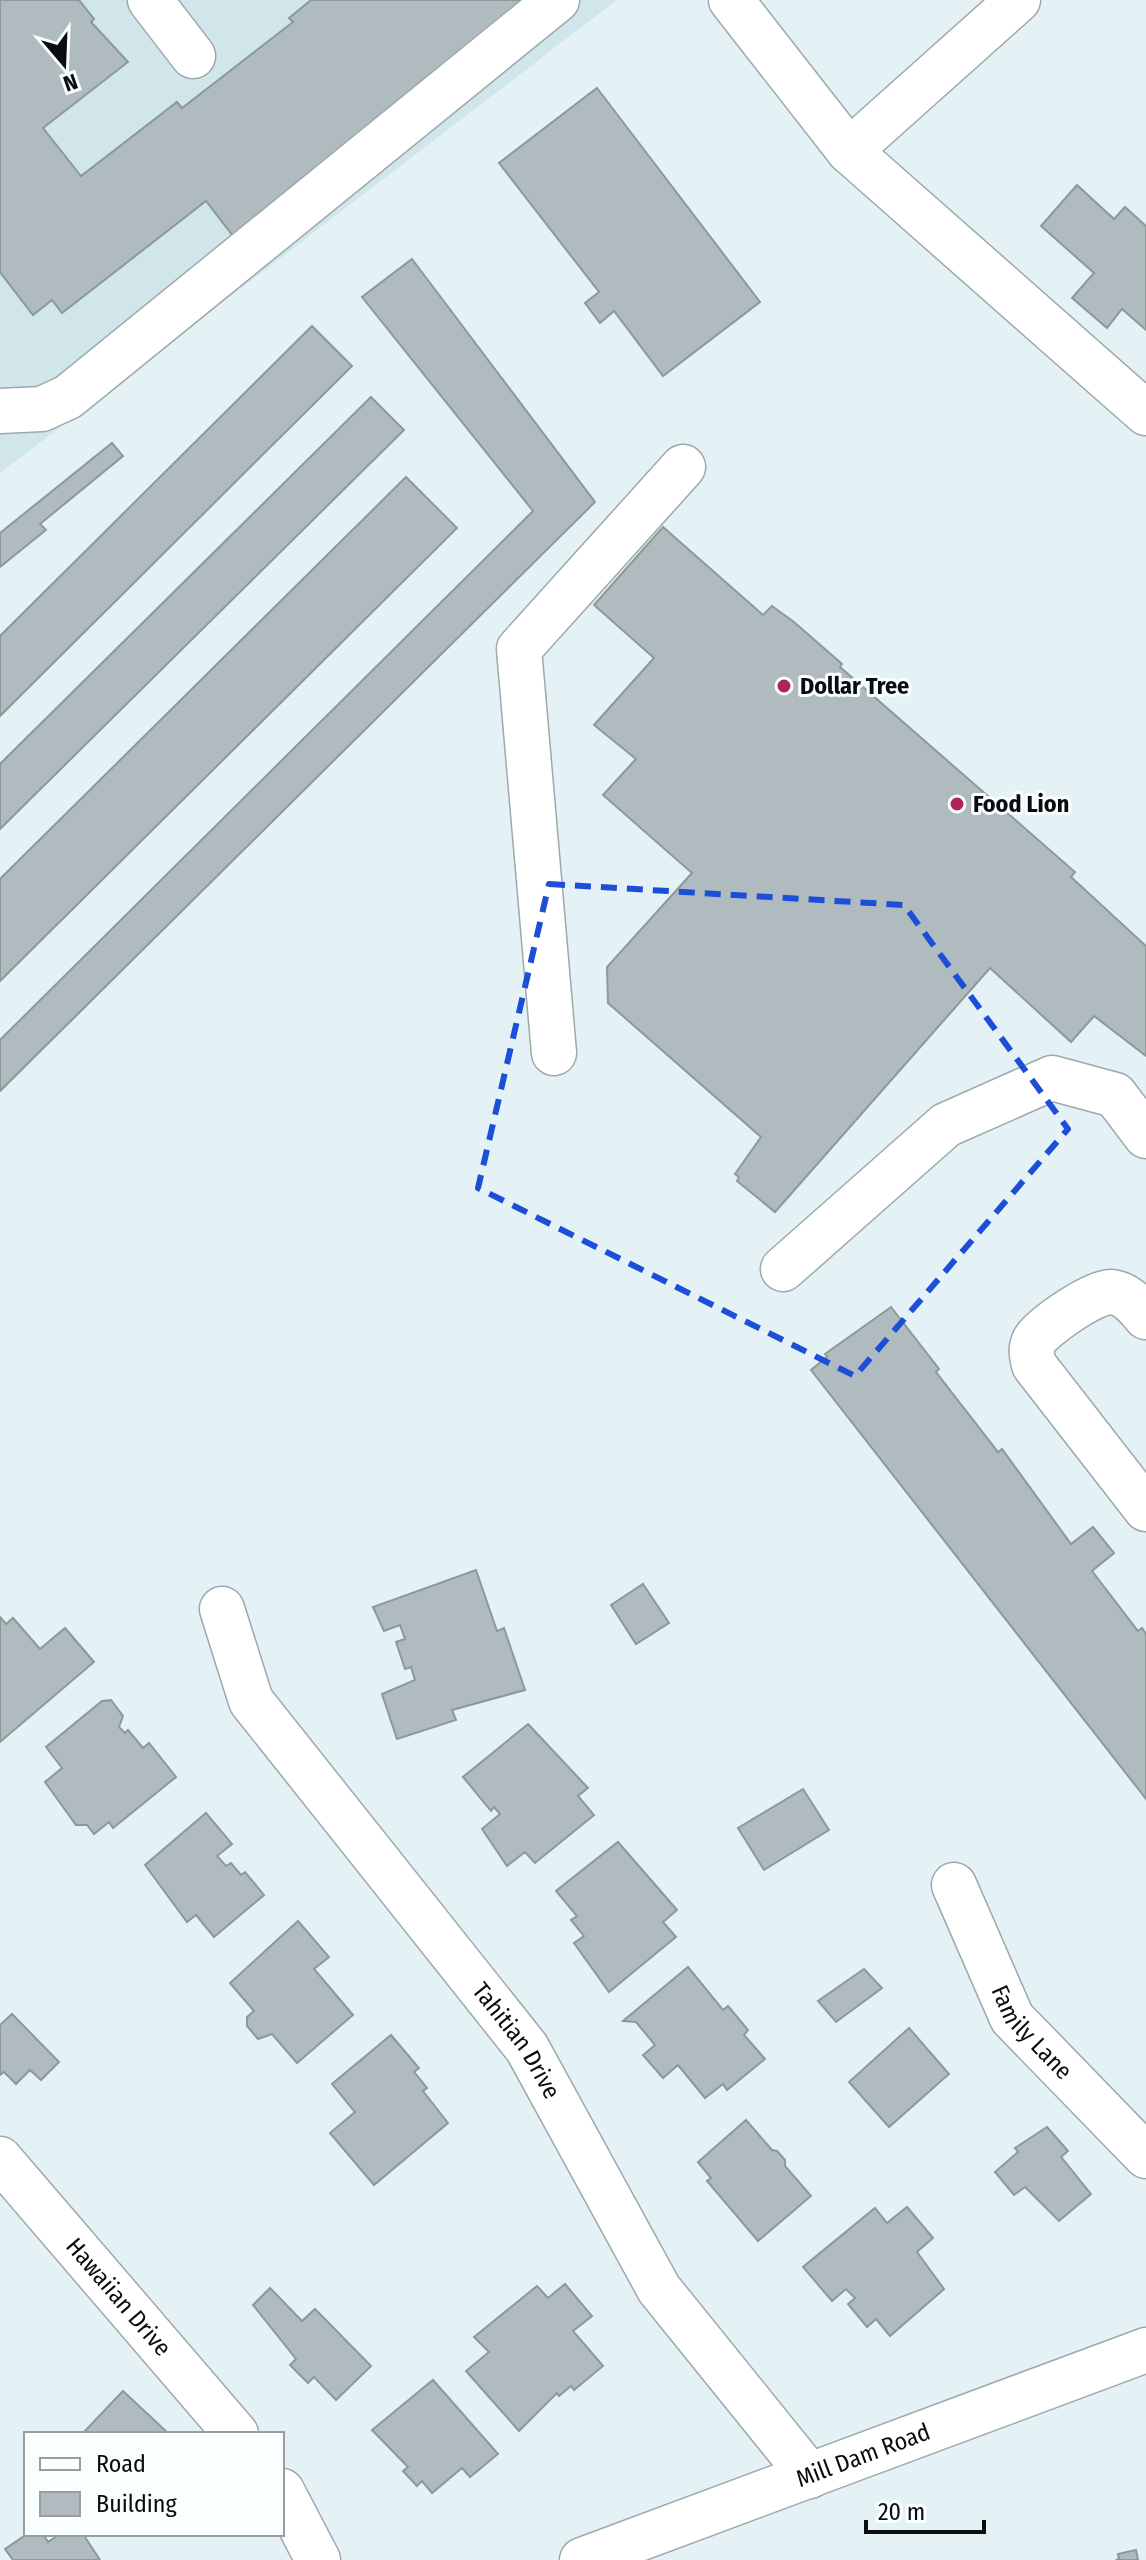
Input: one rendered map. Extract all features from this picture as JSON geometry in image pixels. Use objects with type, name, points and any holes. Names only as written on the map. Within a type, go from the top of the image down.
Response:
[{"type":"street","points":[[150,0],[193,56]]},
{"type":"street","points":[[0,411],[42,409],[68,397],[557,0]]},
{"type":"street","points":[[731,0],[849,151],[1146,413]]},
{"type":"street","points":[[849,151],[1018,0]]},
{"type":"street","points":[[554,1053],[519,649],[683,467]]},
{"type":"street","points":[[783,1269],[946,1125],[1052,1078],[1115,1095],[1146,1136]]},
{"type":"street","points":[[1146,1317],[1134,1302],[1112,1292],[1093,1295],[1035,1338],[1031,1350],[1034,1365],[1146,1509]]},
{"type":"street","name":"Tahitian Drive","points":[[222,1609],[251,1701],[527,2048],[659,2289],[810,2476]]},
{"type":"street","name":"Family Lane","points":[[954,1885],[1012,2018],[1146,2156]]},
{"type":"street","name":"Hawaiian Drive","points":[[0,2159],[234,2432]]},
{"type":"street","name":"Mill Dam Road","points":[[582,2560],[1146,2350]]},
{"type":"street","points":[[284,2495],[318,2560]]},
{"type":"highlighted area","points":[[549,884],[904,905],[1068,1129],[855,1376],[478,1188]]},
{"type":"shaded area","points":[[0,0],[617,0],[0,473]]},
{"type":"building","points":[[0,0],[79,0],[94,19],[91,22],[128,62],[43,128],[81,176],[177,102],[182,108],[293,22],[289,18],[311,0],[537,0],[233,236],[206,201],[62,313],[52,300],[33,315],[0,272]]},
{"type":"building","points":[[597,88],[760,302],[663,376],[614,311],[600,323],[585,303],[599,292],[499,163]]},
{"type":"building","points":[[1077,185],[1114,219],[1125,207],[1146,226],[1146,330],[1122,309],[1107,328],[1072,298],[1094,273],[1041,226]]},
{"type":"building","points":[[412,259],[595,502],[0,1091],[0,1040],[533,511],[362,297]]},
{"type":"building","points":[[312,326],[352,366],[0,716],[0,636]]},
{"type":"building","points":[[371,397],[404,430],[0,829],[0,764]]},
{"type":"building","points":[[112,443],[123,456],[40,524],[46,530],[0,567],[0,533]]},
{"type":"building","points":[[406,477],[457,528],[0,981],[0,879]]},
{"type":"building","points":[[663,527],[763,615],[772,606],[794,622],[842,664],[840,667],[1075,872],[1071,877],[1146,946],[1146,1056],[1094,1016],[1071,1042],[990,968],[775,1212],[737,1181],[739,1177],[735,1174],[761,1137],[608,1003],[607,967],[692,873],[603,795],[636,759],[594,725],[654,658],[594,605]]},
{"type":"building","points":[[891,1307],[939,1369],[936,1372],[998,1452],[1002,1449],[1071,1544],[1093,1527],[1114,1553],[1092,1571],[1138,1631],[1142,1628],[1146,1634],[1146,1799],[811,1370],[827,1357],[825,1354]]},
{"type":"building","points":[[476,1570],[497,1631],[504,1628],[525,1690],[452,1710],[456,1720],[397,1739],[382,1694],[415,1680],[411,1667],[405,1669],[396,1642],[405,1639],[400,1625],[384,1631],[373,1607]]},
{"type":"building","points":[[643,1584],[669,1623],[636,1644],[611,1605]]},
{"type":"building","points":[[0,1617],[6,1624],[13,1618],[40,1649],[65,1628],[94,1662],[0,1742]]},
{"type":"building","points":[[111,1700],[123,1716],[119,1727],[125,1733],[128,1730],[143,1748],[149,1743],[176,1777],[113,1828],[109,1822],[94,1834],[87,1825],[76,1825],[45,1782],[62,1768],[46,1747],[102,1701]]},
{"type":"building","points":[[528,1724],[588,1788],[578,1796],[594,1815],[535,1863],[525,1852],[507,1866],[482,1829],[500,1814],[494,1807],[491,1811],[463,1777]]},
{"type":"building","points":[[803,1789],[829,1830],[764,1870],[738,1828]]},
{"type":"building","points":[[206,1813],[232,1844],[217,1856],[226,1866],[231,1863],[241,1875],[245,1872],[264,1895],[214,1937],[196,1915],[187,1922],[145,1865]]},
{"type":"building","points":[[618,1842],[677,1910],[663,1922],[676,1937],[609,1992],[574,1943],[584,1936],[571,1920],[577,1916],[556,1891]]},
{"type":"building","points":[[298,1921],[329,1957],[314,1969],[353,2015],[297,2063],[272,2034],[258,2039],[247,2026],[247,2017],[254,2011],[230,1983]]},
{"type":"building","points":[[688,1967],[723,2010],[728,2006],[748,2030],[744,2035],[765,2059],[727,2090],[723,2084],[705,2098],[678,2065],[663,2078],[643,2055],[655,2045],[636,2022],[623,2021]]},
{"type":"building","points":[[864,1969],[882,1988],[836,2022],[818,2001]]},
{"type":"building","points":[[12,2014],[59,2062],[41,2080],[30,2070],[16,2084],[4,2072],[0,2075],[0,2025]]},
{"type":"building","points":[[909,2028],[949,2074],[889,2127],[849,2082]]},
{"type":"building","points":[[391,2035],[419,2068],[414,2072],[427,2088],[423,2091],[448,2123],[374,2185],[330,2133],[355,2112],[332,2084]]},
{"type":"building","points":[[746,2120],[785,2160],[785,2166],[811,2196],[758,2241],[707,2181],[711,2178],[698,2162]]},
{"type":"building","points":[[1047,2127],[1068,2151],[1061,2157],[1091,2194],[1059,2221],[1025,2187],[1014,2195],[995,2172],[1018,2152],[1015,2148]]},
{"type":"building","points":[[907,2207],[933,2238],[917,2252],[944,2289],[890,2336],[876,2319],[867,2327],[848,2304],[855,2298],[846,2289],[832,2301],[803,2267],[875,2208],[887,2223]]},
{"type":"building","points":[[565,2284],[592,2316],[573,2331],[603,2366],[574,2390],[571,2386],[559,2396],[557,2393],[519,2431],[466,2371],[489,2352],[474,2337],[537,2286],[548,2298]]},
{"type":"building","points":[[270,2288],[302,2321],[315,2309],[371,2366],[336,2400],[314,2377],[308,2383],[290,2365],[296,2359],[253,2305]]},
{"type":"building","points":[[433,2380],[498,2454],[470,2477],[462,2468],[432,2493],[422,2481],[417,2486],[403,2471],[408,2467],[372,2430]]},
{"type":"building","points":[[123,2391],[167,2432],[84,2432]]},
{"type":"building","points":[[24,2536],[44,2536],[48,2542],[57,2536],[84,2536],[100,2560],[13,2560],[5,2549]]},
{"type":"building","points":[[1136,2550],[1138,2560],[1116,2560],[1119,2559],[1118,2554]]},
{"type":"place","name":"Dollar Tree","points":[[784,686]]},
{"type":"place","name":"Food Lion","points":[[957,804]]}]
